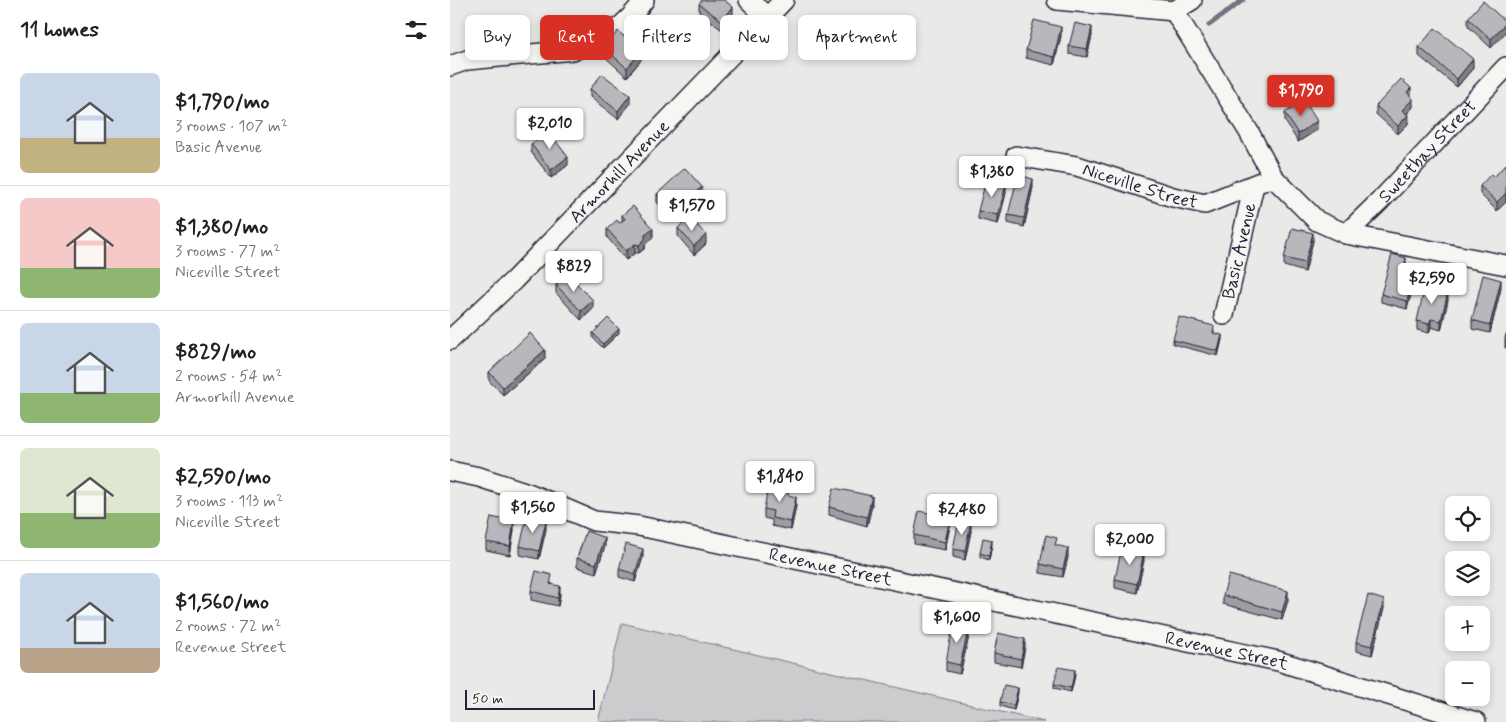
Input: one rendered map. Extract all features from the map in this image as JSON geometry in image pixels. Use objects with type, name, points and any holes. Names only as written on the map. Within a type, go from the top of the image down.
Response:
[{"type":"street","points":[[450,66],[467,60],[573,50],[590,46],[616,31],[644,0]]},
{"type":"street","points":[[749,0],[765,15]]},
{"type":"street","name":"Armorhill Avenue","points":[[769,15],[784,0]]},
{"type":"street","points":[[1057,0],[1174,11],[1192,0]]},
{"type":"street","points":[[1174,11],[1249,132],[1273,177],[1317,221],[1346,234],[1504,261]]},
{"type":"street","name":"Armorhill Avenue","points":[[450,340],[514,280],[726,60]]},
{"type":"street","name":"Sweetbay Street","points":[[1346,234],[1380,201],[1506,67]]},
{"type":"street","name":"Niceville Street","points":[[1016,156],[1076,166],[1173,197],[1205,204],[1273,177]]},
{"type":"street","name":"Basic Avenue","points":[[1224,315],[1254,185]]},
{"type":"street","name":"Revenue Street","points":[[450,471],[528,492],[594,521],[640,526],[1278,661],[1476,722]]},
{"type":"shaded area","points":[[622,623],[1044,722],[598,722]]},
{"type":"building","points":[[702,0],[724,0],[733,7],[727,15],[720,15],[720,20],[699,4]]},
{"type":"building","points":[[1483,1],[1506,22],[1491,39],[1468,18]]},
{"type":"building","points":[[1034,20],[1061,27],[1054,57],[1026,50]]},
{"type":"building","points":[[1075,23],[1092,27],[1087,49],[1069,46]]},
{"type":"building","points":[[1435,28],[1473,59],[1457,79],[1419,47]]},
{"type":"building","points":[[618,31],[624,36],[624,60],[634,60],[627,68],[614,57],[614,36]]},
{"type":"building","points":[[602,74],[630,95],[618,111],[590,89]]},
{"type":"building","points":[[1401,79],[1411,88],[1407,92],[1413,99],[1402,110],[1408,115],[1398,126],[1376,106]]},
{"type":"building","points":[[1304,100],[1317,121],[1298,134],[1285,113]]},
{"type":"building","points":[[548,131],[568,157],[551,170],[531,144]]},
{"type":"building","points":[[1506,164],[1506,193],[1497,202],[1480,186],[1491,174],[1494,177]]},
{"type":"building","points":[[685,168],[702,187],[673,212],[657,194]]},
{"type":"building","points":[[1018,175],[1033,179],[1024,218],[1008,215]]},
{"type":"building","points":[[986,180],[1006,185],[998,215],[978,211]]},
{"type":"building","points":[[633,206],[653,229],[645,235],[645,239],[639,245],[635,244],[626,251],[607,229],[617,220],[619,223],[625,219],[622,215]]},
{"type":"building","points":[[690,217],[706,235],[694,246],[678,228]]},
{"type":"building","points":[[1292,228],[1313,233],[1305,263],[1284,258]]},
{"type":"building","points":[[1392,254],[1406,258],[1403,272],[1414,275],[1407,301],[1381,294]]},
{"type":"building","points":[[567,274],[593,300],[581,311],[556,285]]},
{"type":"building","points":[[1483,275],[1501,280],[1490,325],[1472,320]]},
{"type":"building","points":[[1425,286],[1448,292],[1441,321],[1431,319],[1429,324],[1417,321]]},
{"type":"building","points":[[1179,317],[1214,326],[1213,333],[1222,335],[1218,351],[1173,340]]},
{"type":"building","points":[[608,318],[619,329],[603,344],[593,333]]},
{"type":"building","points":[[530,333],[545,350],[503,387],[489,372]]},
{"type":"building","points":[[769,483],[789,488],[788,495],[796,497],[791,522],[772,518],[773,511],[764,509]]},
{"type":"building","points":[[834,488],[872,496],[867,517],[829,507]]},
{"type":"building","points":[[919,511],[950,518],[945,542],[914,535]]},
{"type":"building","points":[[491,517],[514,522],[510,546],[486,542]]},
{"type":"building","points":[[527,517],[546,521],[539,551],[520,546]]},
{"type":"building","points":[[959,520],[971,522],[965,551],[953,549]]},
{"type":"building","points":[[586,531],[605,538],[596,564],[577,558]]},
{"type":"building","points":[[1046,535],[1057,538],[1055,545],[1068,548],[1063,569],[1040,564]]},
{"type":"building","points":[[983,538],[992,540],[989,556],[980,553]]},
{"type":"building","points":[[626,544],[643,549],[635,574],[619,569]]},
{"type":"building","points":[[1122,547],[1144,552],[1137,584],[1115,579]]},
{"type":"building","points":[[536,571],[552,575],[550,584],[560,586],[558,598],[531,591]]},
{"type":"building","points":[[1229,575],[1288,591],[1282,612],[1223,595]]},
{"type":"building","points":[[1368,595],[1384,600],[1372,646],[1356,642]]},
{"type":"building","points":[[953,624],[969,627],[960,665],[946,662]]},
{"type":"building","points":[[998,633],[1025,639],[1021,659],[994,653]]},
{"type":"building","points":[[1058,667],[1075,670],[1071,688],[1054,684]]},
{"type":"building","points":[[1004,685],[1018,688],[1014,705],[1000,702]]},
{"type":"waterway","points":[[1209,25],[1243,0]]}]
